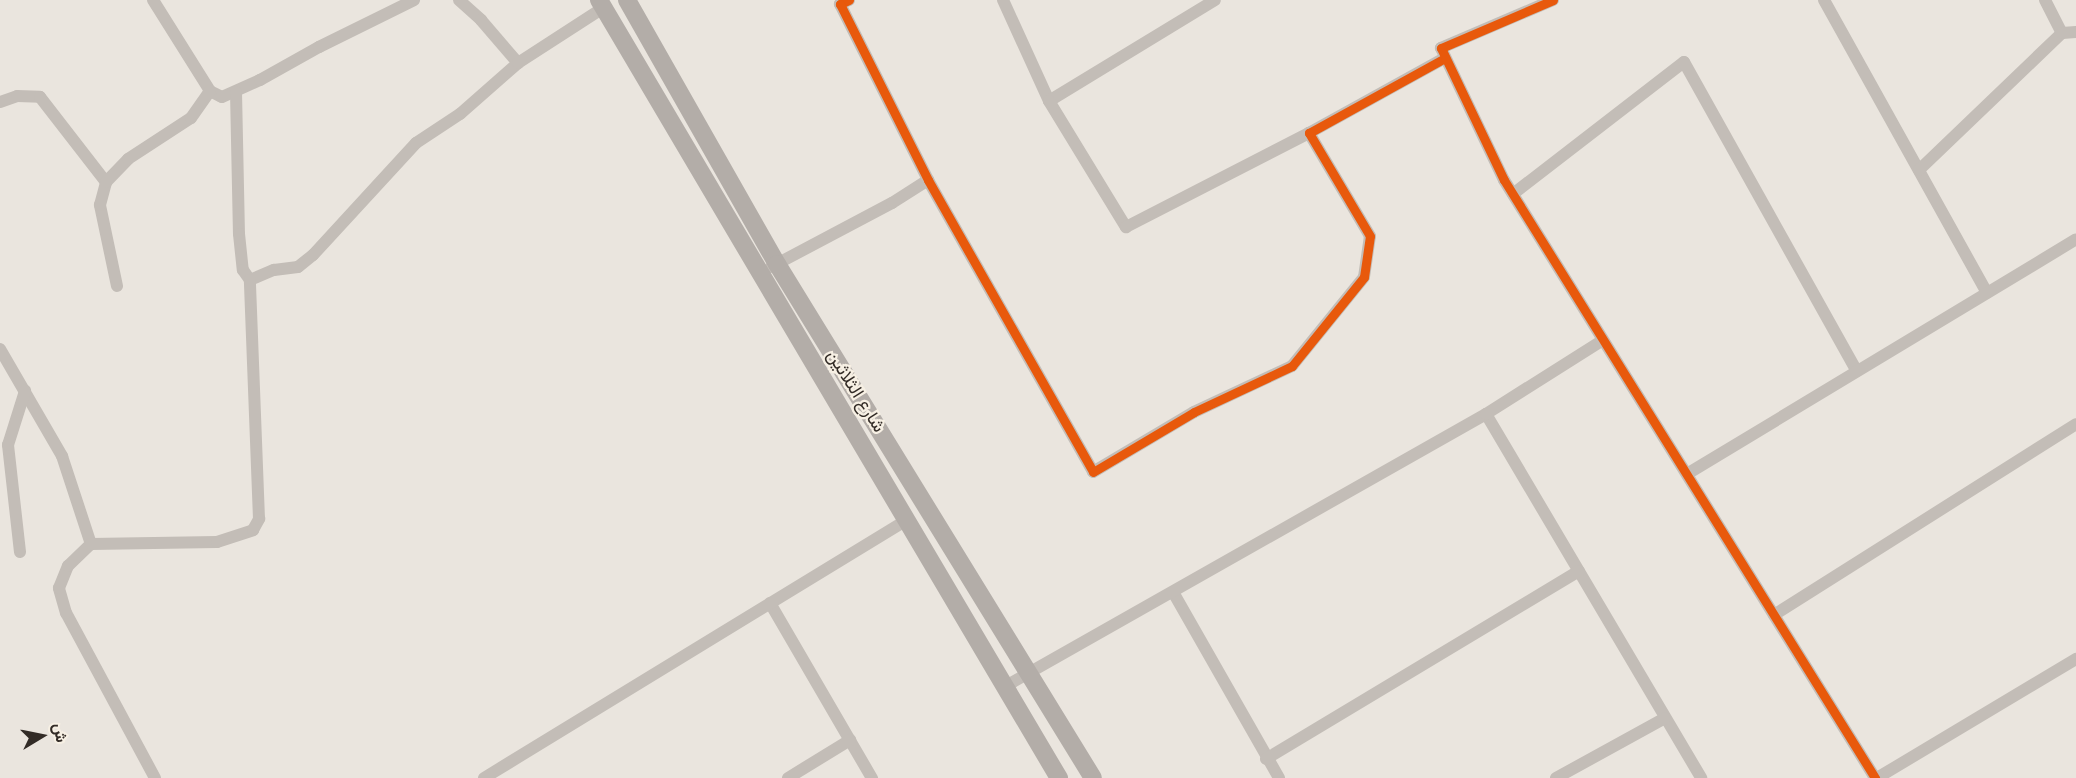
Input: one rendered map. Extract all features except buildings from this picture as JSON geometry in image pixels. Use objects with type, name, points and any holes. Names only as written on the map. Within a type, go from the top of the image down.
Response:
[{"type":"street","points":[[153,0],[210,91],[222,97],[236,92],[319,47],[414,0]]},
{"type":"street","points":[[459,0],[482,20],[519,63]]},
{"type":"street","name":"شارع الثلاثين","points":[[627,0],[777,264],[1093,778]]},
{"type":"street","points":[[849,0],[840,4],[928,180],[1093,472],[1194,412],[1292,366],[1364,277],[1370,236],[1309,133]]},
{"type":"street","points":[[1003,0],[1049,100],[1126,227],[1309,133],[1445,58]]},
{"type":"street","points":[[1049,100],[1215,0]]},
{"type":"street","points":[[1553,0],[1441,48],[1445,58],[1513,194],[1876,778],[2076,659]]},
{"type":"street","points":[[1824,0],[1987,293]]},
{"type":"street","points":[[2045,0],[2062,33]]},
{"type":"street","points":[[249,279],[274,270],[298,267],[313,255],[416,143],[460,114],[519,63],[601,4]]},
{"type":"street","name":"شارع الثلاثين","points":[[601,4],[1059,778]]},
{"type":"street","points":[[1919,170],[2062,33],[2076,32]]},
{"type":"street","points":[[1513,194],[1684,62],[1857,371]]},
{"type":"street","points":[[117,286],[100,205],[106,182],[128,159],[191,118],[210,91]]},
{"type":"street","points":[[155,778],[66,613],[59,588],[68,566],[91,544],[217,542],[253,530],[260,519],[249,279],[243,270],[239,234],[236,92]]},
{"type":"street","points":[[0,102],[17,96],[40,97],[106,182]]},
{"type":"street","points":[[759,272],[892,203],[928,180]]},
{"type":"street","points":[[1687,474],[2076,239]]},
{"type":"street","points":[[1004,687],[1486,414],[1603,340]]},
{"type":"street","points":[[0,349],[62,456],[91,544]]},
{"type":"street","points":[[20,552],[8,445],[25,391]]},
{"type":"street","points":[[1486,414],[1701,778]]},
{"type":"street","points":[[1774,615],[2076,424]]},
{"type":"street","points":[[484,778],[906,520]]},
{"type":"street","points":[[1266,759],[1579,571]]},
{"type":"street","points":[[1173,592],[1266,759],[1279,778]]},
{"type":"street","points":[[770,603],[872,778]]},
{"type":"street","points":[[1556,778],[1665,718]]},
{"type":"street","points":[[788,778],[850,740]]},
{"type":"cycle path","points":[[849,0],[840,4],[928,180],[1093,472],[1194,412],[1292,366],[1364,277],[1370,236],[1309,133],[1445,58]]},
{"type":"cycle path","points":[[1553,0],[1441,48],[1504,180],[1875,778]]}]
